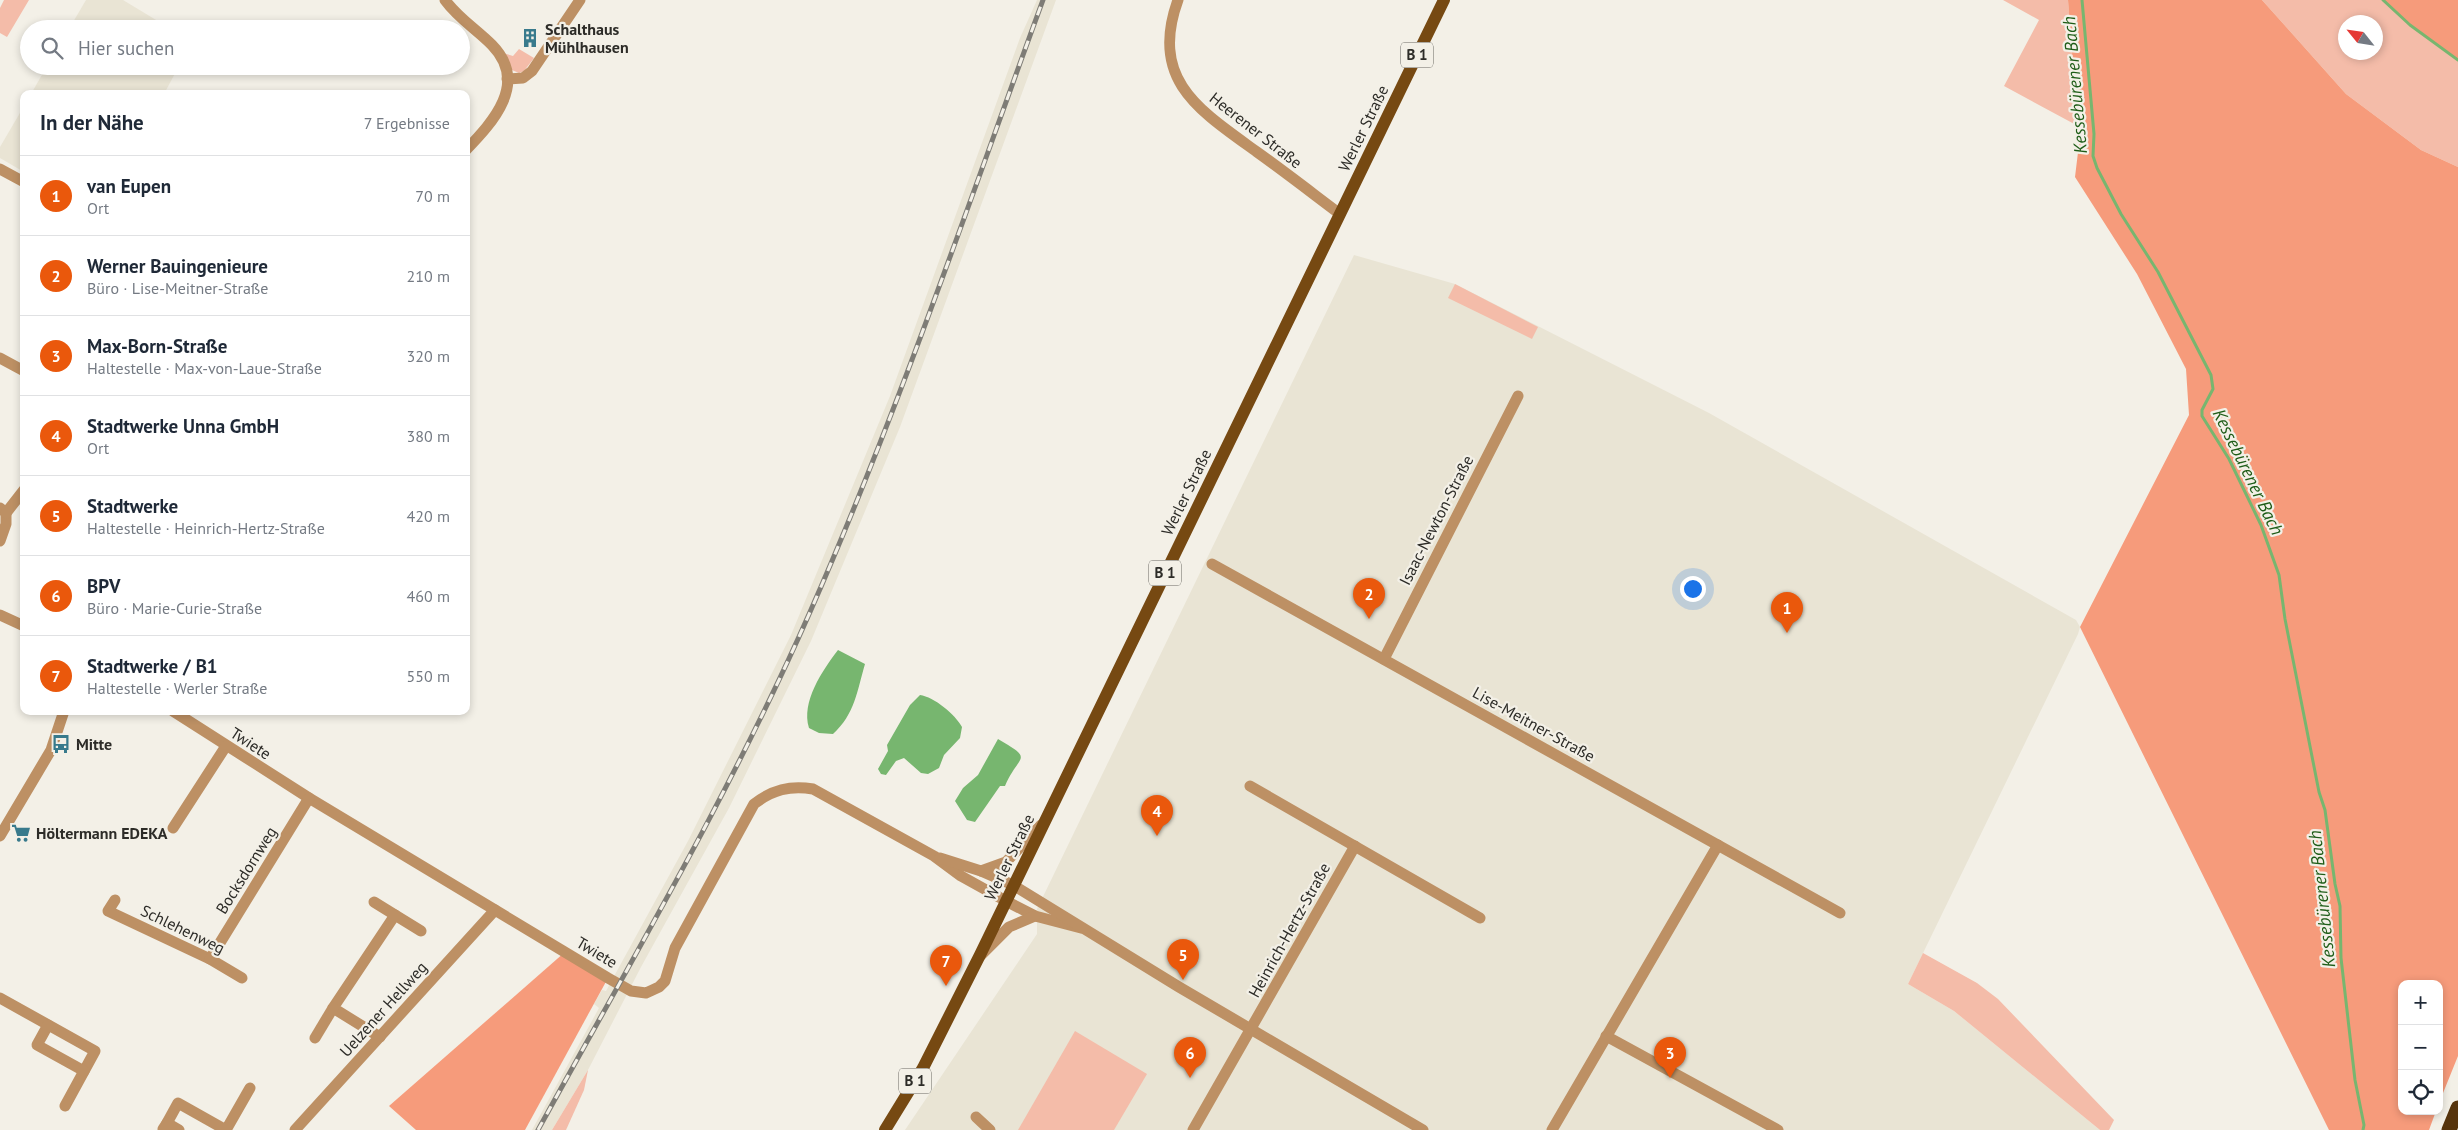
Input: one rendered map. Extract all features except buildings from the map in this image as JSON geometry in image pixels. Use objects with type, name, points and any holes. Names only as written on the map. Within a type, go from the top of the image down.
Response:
[{"type":"highway","points":[[2449,1130],[2458,1108]]},
{"type":"main road","name":"Werler Straße","points":[[885,1130],[923,1068],[980,955],[1444,0]]},
{"type":"street","points":[[444,0],[462,20]]},
{"type":"street","points":[[507,80],[523,78],[532,71],[580,0]]},
{"type":"street","name":"Heerener Straße","points":[[1178,0],[1172,16],[1168,41],[1177,78],[1187,96],[1213,120],[1340,214]]},
{"type":"street","points":[[470,27],[497,51],[502,60],[507,80],[504,100],[496,117],[470,146]]},
{"type":"street","points":[[0,168],[20,180]]},
{"type":"street","points":[[0,358],[20,369]]},
{"type":"street","name":"Isaac-Newton-Straße","points":[[1384,658],[1518,396]]},
{"type":"street","points":[[0,541],[6,524],[3,510],[20,494]]},
{"type":"street","name":"Lise-Meitner-Straße","points":[[1212,564],[1840,913]]},
{"type":"street","points":[[0,615],[20,624]]},
{"type":"street","points":[[0,836],[51,750],[63,715]]},
{"type":"street","name":"Twiete","points":[[179,715],[310,798],[631,991],[646,993],[659,988],[665,981],[675,948],[746,815],[754,804],[774,790],[801,787],[813,789],[934,856],[953,871],[1006,901]]},
{"type":"street","points":[[174,828],[226,746]]},
{"type":"street","points":[[1250,786],[1480,918]]},
{"type":"street","name":"Bocksdornweg","points":[[210,959],[310,798]]},
{"type":"street","points":[[981,871],[1006,862],[1042,824]]},
{"type":"street","points":[[1552,1130],[1718,845]]},
{"type":"street","name":"Heinrich-Hertz-Straße","points":[[1193,1130],[1252,1030],[1355,846]]},
{"type":"street","name":"Twiete","points":[[934,856],[981,871],[1013,885]]},
{"type":"street","points":[[1013,885],[1063,915],[1080,928],[1423,1130]]},
{"type":"street","name":"Schlehenweg","points":[[115,900],[106,915],[210,959],[242,978]]},
{"type":"street","points":[[1006,901],[1035,916],[1080,928]]},
{"type":"street","points":[[374,902],[421,931]]},
{"type":"street","name":"Uelzener Hellweg","points":[[295,1130],[495,910]]},
{"type":"street","points":[[315,1038],[394,915]]},
{"type":"street","points":[[980,955],[1009,927],[1035,916]]},
{"type":"street","points":[[0,998],[95,1051],[64,1106]]},
{"type":"street","points":[[333,1008],[380,1037]]},
{"type":"street","points":[[48,1025],[37,1045],[84,1071]]},
{"type":"street","points":[[1606,1036],[1778,1130]]},
{"type":"street","points":[[179,1130],[165,1127],[178,1103],[226,1130],[250,1088]]},
{"type":"street","points":[[976,1117],[990,1130]]},
{"type":"shaded area","points":[[4,0],[29,0],[7,37],[0,33],[0,8]]},
{"type":"shaded area","points":[[86,0],[123,0],[156,20],[74,20]]},
{"type":"shaded area","points":[[1037,0],[1056,0],[900,427],[811,641],[729,808],[641,967],[588,1070],[552,1130],[532,1130],[599,1008],[594,1004],[602,990],[606,991],[688,841],[791,635],[890,396],[1020,38]]},
{"type":"shaded area","points":[[2003,0],[2068,0],[2078,126],[2004,86],[2039,20]]},
{"type":"shaded area","points":[[2068,0],[2262,0],[2346,94],[2421,150],[2458,167],[2458,1056],[2443,1093],[2443,980],[2398,980],[2398,1115],[2435,1115],[2429,1130],[2329,1130],[2080,627],[2189,415],[2186,369],[2137,274],[2075,177],[2079,144]]},
{"type":"shaded area","points":[[2262,0],[2383,0],[2410,25],[2458,60],[2458,167],[2421,150],[2346,94]]},
{"type":"shaded area","points":[[2383,0],[2458,0],[2458,60],[2410,25]]},
{"type":"shaded area","points":[[519,49],[534,58],[524,71],[519,73],[512,70],[503,53],[513,56]]},
{"type":"shaded area","points":[[42,75],[174,75],[166,90],[33,90]]},
{"type":"shaded area","points":[[20,113],[20,170],[0,158],[0,147]]},
{"type":"shaded area","points":[[1354,255],[1455,284],[1709,413],[2076,620],[2080,627],[2078,634],[1908,984],[1954,1011],[2100,1130],[905,1130],[1037,934],[1037,909]]},
{"type":"shaded area","points":[[1455,284],[1538,327],[1532,339],[1448,298]]},
{"type":"shaded area","points":[[838,650],[865,664],[854,702],[846,718],[833,734],[819,733],[809,728],[807,718],[810,697],[814,687]]},
{"type":"shaded area","points":[[920,695],[926,696],[944,707],[959,722],[962,727],[960,738],[944,755],[939,768],[928,774],[921,773],[904,758],[896,761],[886,775],[881,774],[878,769],[888,751],[887,745],[910,705]]},
{"type":"shaded area","points":[[998,739],[1017,751],[1021,759],[1005,786],[1000,786],[975,822],[967,820],[955,801],[963,788],[978,775]]},
{"type":"shaded area","points":[[565,952],[608,978],[525,1130],[416,1130],[389,1106]]},
{"type":"shaded area","points":[[1923,953],[1977,983],[1998,999],[2114,1120],[2109,1130],[2100,1130],[1954,1011],[1908,984]]},
{"type":"shaded area","points":[[1075,1031],[1147,1074],[1114,1130],[1018,1130]]},
{"type":"shaded area","points":[[588,1070],[584,1090],[566,1130],[552,1130]]},
{"type":"waterway","name":"Kessebürener Bach","points":[[2082,0],[2094,134],[2093,156],[2097,168],[2121,214],[2158,272],[2211,375],[2213,389],[2202,410],[2202,416],[2229,459],[2261,525],[2279,575],[2285,619],[2319,792],[2325,810],[2335,884],[2340,906],[2341,958],[2355,1080],[2364,1125],[2363,1130]]},
{"type":"waterway","points":[[2383,0],[2410,25],[2458,60]]},
{"type":"railway","points":[[538,1130],[680,874],[748,744],[810,612],[903,385],[1043,0]]},
{"type":"place","name":"Schalthaus Mühlhausen","points":[[530,38]]},
{"type":"place","name":"Werner Bauingenieure","points":[[1369,619]]},
{"type":"place","name":"van Eupen","points":[[1787,633]]},
{"type":"place","name":"Mitte","points":[[61,744]]},
{"type":"place","name":"Höltermann EDEKA","points":[[21,833]]},
{"type":"place","name":"Stadtwerke Unna GmbH","points":[[1157,836]]},
{"type":"place","name":"Stadtwerke","points":[[1183,980]]},
{"type":"place","name":"Stadtwerke / B1","points":[[946,986]]},
{"type":"place","name":"BPV","points":[[1190,1078]]},
{"type":"place","name":"Max-Born-Straße","points":[[1670,1078]]}]
